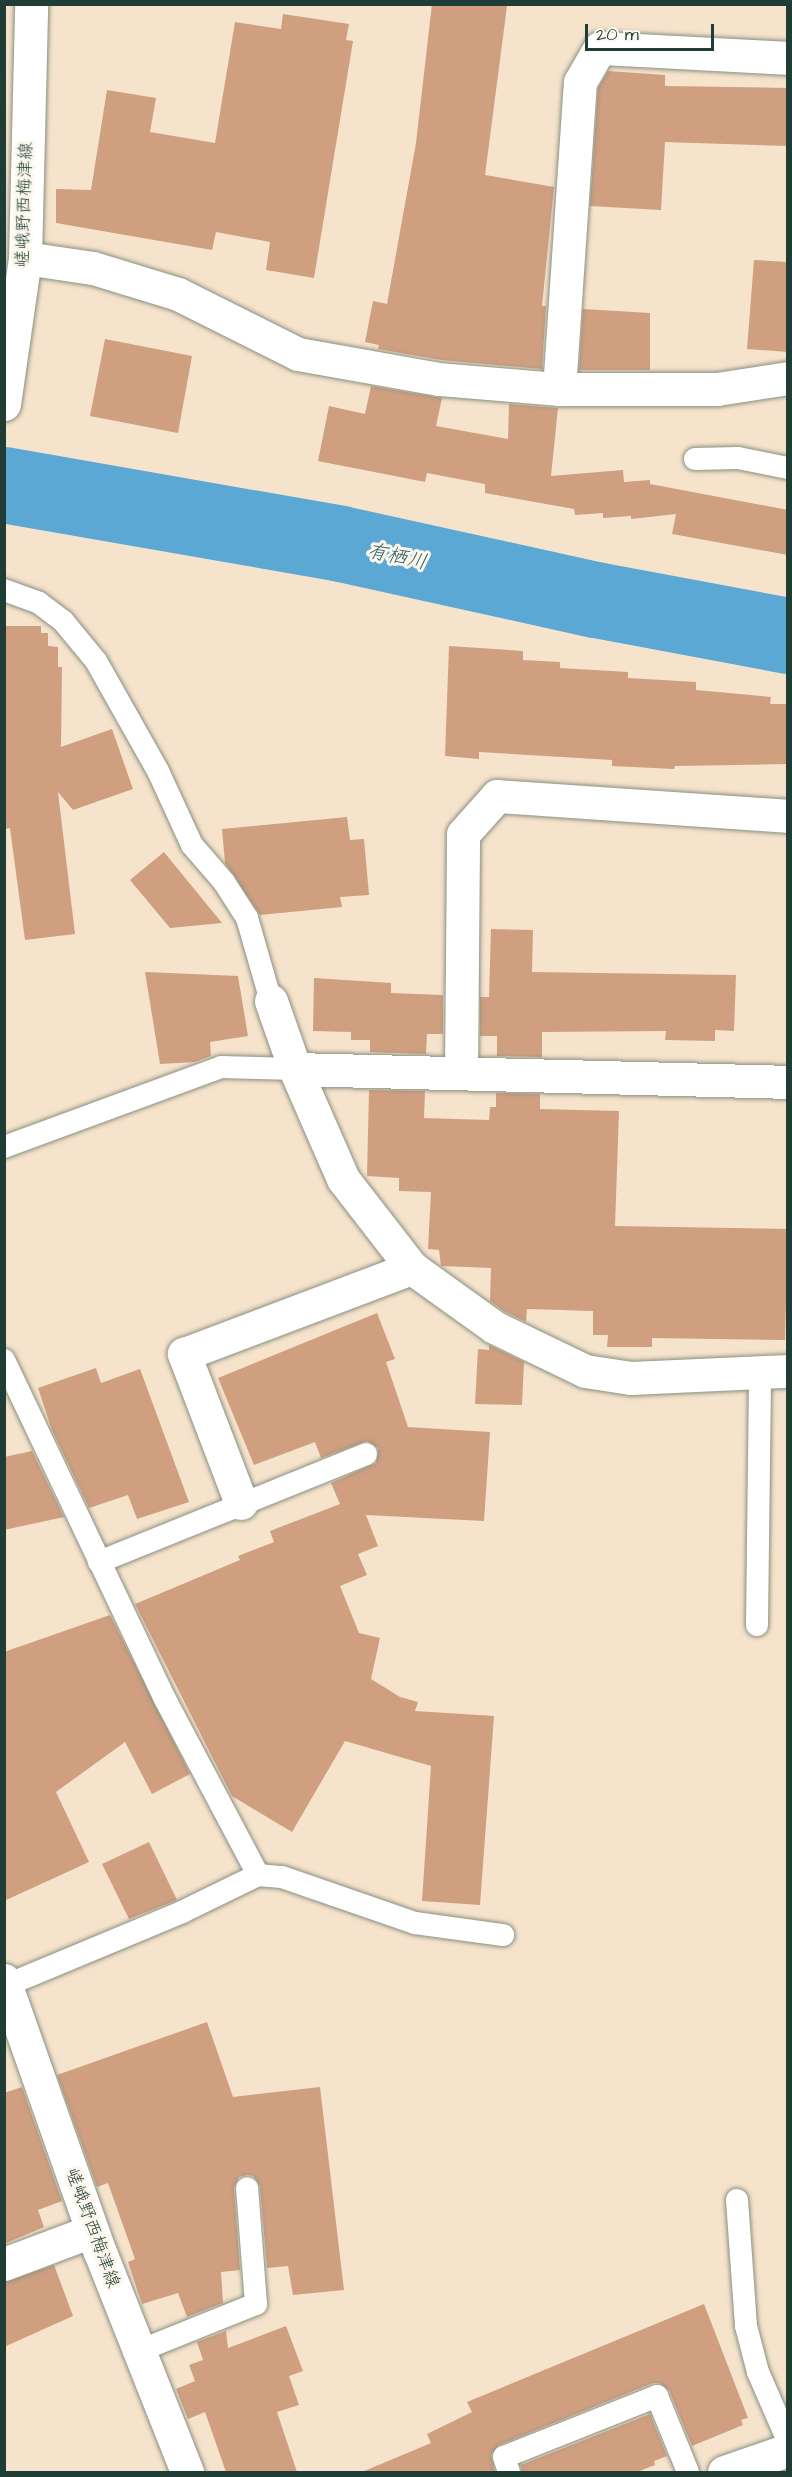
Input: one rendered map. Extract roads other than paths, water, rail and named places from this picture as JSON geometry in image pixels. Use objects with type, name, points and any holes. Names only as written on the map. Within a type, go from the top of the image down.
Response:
[{"type":"street","name":"嵯峨野西梅津線","points":[[4,404],[25,258],[15,223],[31,4]]},
{"type":"street","points":[[559,389],[580,82],[600,48],[788,58]]},
{"type":"street","points":[[25,258],[93,268],[178,294],[298,354],[439,379],[559,389],[717,389],[788,378]]},
{"type":"street","points":[[461,1073],[463,834],[497,796],[788,816]]},
{"type":"street","points":[[271,1000],[295,1069],[343,1179],[412,1268],[494,1327],[585,1371],[631,1378],[774,1372]]},
{"type":"street","points":[[295,1069],[788,1082]]},
{"type":"street","points":[[242,1503],[183,1354],[412,1268]]},
{"type":"street","name":"嵯峨野西梅津線","points":[[6,1982],[92,2231],[188,2472]]},
{"type":"street","points":[[4,2264],[92,2231]]},
{"type":"street","points":[[724,2472],[788,2450]]},
{"type":"lane","points":[[695,459],[738,458],[788,468]]},
{"type":"lane","points":[[4,590],[39,603],[63,621],[96,661],[158,771],[192,845],[224,882],[247,918],[271,1000]]},
{"type":"lane","points":[[4,1147],[221,1067],[295,1069]]},
{"type":"lane","points":[[4,1360],[165,1699],[258,1875]]},
{"type":"lane","points":[[757,1625],[774,1372]]},
{"type":"lane","points":[[99,1562],[366,1454]]},
{"type":"lane","points":[[6,1982],[182,1912],[258,1875],[282,1877],[415,1923],[503,1935]]},
{"type":"lane","points":[[139,2351],[255,2304],[247,2188]]},
{"type":"lane","points":[[737,2200],[746,2326],[758,2372],[788,2441]]},
{"type":"lane","points":[[509,2472],[504,2457],[657,2396],[688,2472]]},
{"type":"waterway","name":"有栖川","points":[[4,485],[341,544],[596,600],[788,636]]}]
